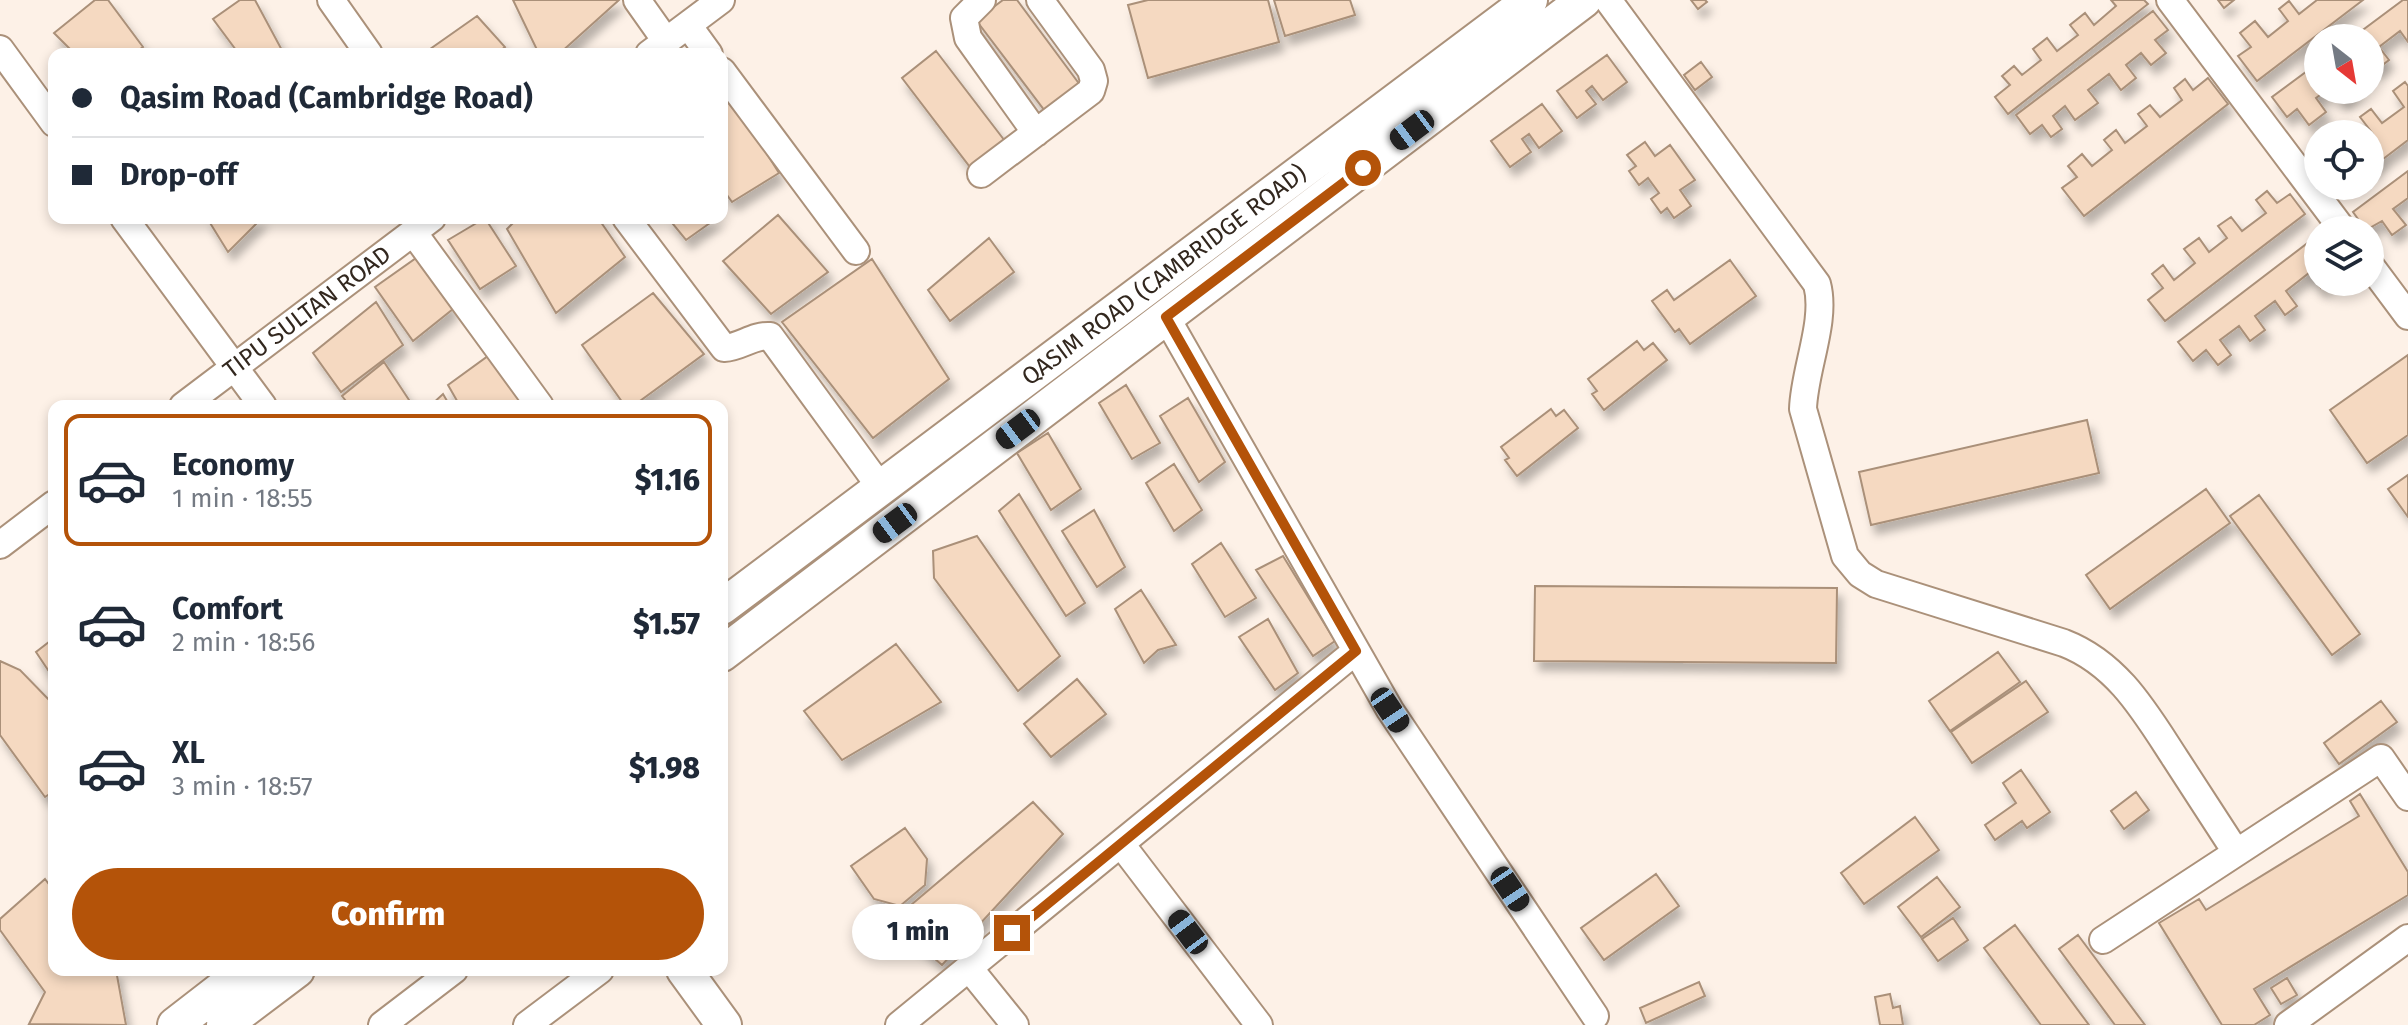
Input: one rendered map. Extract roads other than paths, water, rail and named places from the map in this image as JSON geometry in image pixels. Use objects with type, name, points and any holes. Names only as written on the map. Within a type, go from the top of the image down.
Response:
[{"type":"main road","name":"QASIM ROAD (CAMBRIDGE ROAD)","points":[[728,603],[1530,0]]},
{"type":"main road","name":"QASIM ROAD (CAMBRIDGE ROAD)","points":[[728,649],[1584,0]]},
{"type":"main road","points":[[175,1025],[238,976]]},
{"type":"main road","points":[[224,1025],[289,976]]},
{"type":"main road","points":[[688,976],[724,1025]]},
{"type":"street","points":[[331,0],[365,48]]},
{"type":"street","points":[[637,0],[658,48],[721,0]]},
{"type":"street","points":[[982,0],[964,18],[968,38],[1036,133]]},
{"type":"street","points":[[1608,0],[1817,284],[1821,301],[1804,387],[1803,409],[1845,556],[1860,574],[1876,584],[2064,643],[2083,651],[2109,669],[2134,696],[2236,852]]},
{"type":"street","points":[[2170,0],[2332,216]]},
{"type":"street","points":[[981,174],[1091,91],[1094,81],[1091,70],[1045,2]]},
{"type":"street","points":[[688,25],[705,48]]},
{"type":"street","points":[[0,49],[48,115]]},
{"type":"street","points":[[728,79],[856,251]]},
{"type":"street","points":[[128,224],[259,400]]},
{"type":"street","points":[[631,224],[724,348],[735,347],[759,335],[770,336],[881,488]]},
{"type":"street","points":[[422,225],[536,400]]},
{"type":"street","name":"TIPU SULTAN ROAD","points":[[191,400],[422,225]]},
{"type":"street","points":[[2384,284],[2408,316]]},
{"type":"street","points":[[1166,317],[1390,710],[1595,1016]]},
{"type":"street","points":[[0,545],[48,509]]},
{"type":"street","points":[[899,1025],[1356,651]]},
{"type":"street","points":[[2103,940],[2381,758],[2408,797]]},
{"type":"street","points":[[1121,844],[1259,1025]]},
{"type":"street","points":[[2288,1025],[2408,938]]},
{"type":"street","points":[[969,968],[1015,1025]]},
{"type":"street","points":[[383,1025],[446,976]]},
{"type":"street","points":[[527,1025],[592,976]]}]
